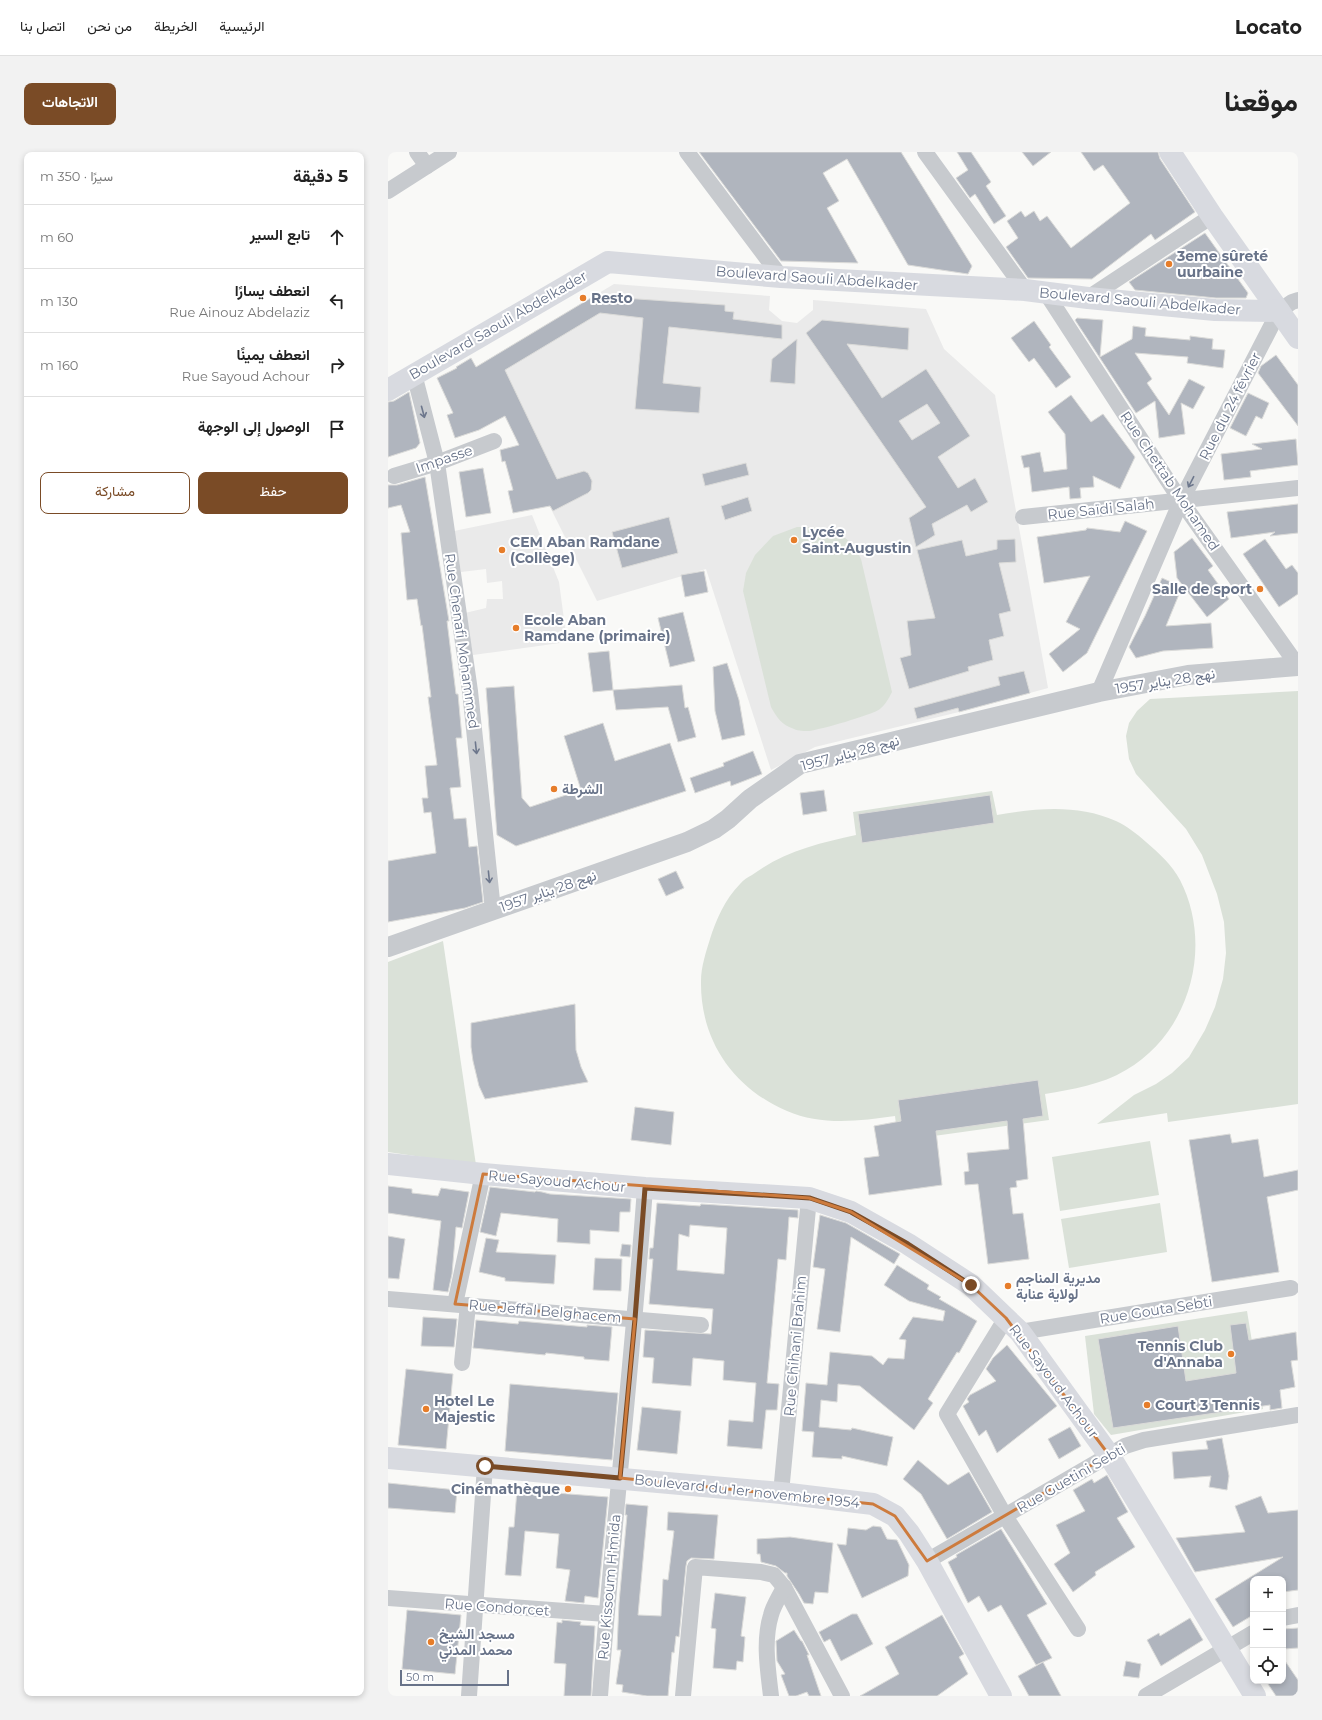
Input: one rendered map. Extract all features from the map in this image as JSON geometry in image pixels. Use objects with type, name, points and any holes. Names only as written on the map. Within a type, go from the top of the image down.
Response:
[{"type":"main road","points":[[1170,152],[1212,216],[1298,338]]},
{"type":"main road","name":"Boulevard Saouli Abdelkader","points":[[388,390],[608,262],[781,277],[1036,291],[1088,298],[1215,310],[1279,311]]},
{"type":"main road","name":"Rue Sayoud Achour","points":[[388,1164],[645,1188],[810,1198],[851,1212],[908,1244],[971,1285],[1013,1325],[1109,1455],[1255,1696]]},
{"type":"main road","name":"Boulevard du 1er novembre 1954","points":[[388,1458],[781,1493],[873,1504],[894,1516],[909,1533],[927,1561],[1001,1696]]},
{"type":"street","points":[[417,152],[427,166]]},
{"type":"street","points":[[388,191],[450,152]]},
{"type":"street","points":[[687,152],[781,277]]},
{"type":"street","name":"Rue Chettab Mohamed","points":[[925,152],[1036,291],[1181,501],[1298,666]]},
{"type":"street","points":[[1088,298],[1212,216]]},
{"type":"street","points":[[1279,311],[1292,302],[1298,300]]},
{"type":"street","name":"Rue du 24 février","points":[[1099,692],[1181,501],[1279,311]]},
{"type":"street","name":"Rue Chenafi Mohammed","points":[[414,374],[437,463],[470,690],[492,910]]},
{"type":"street","name":"Impasse","points":[[394,476],[437,463],[494,441]]},
{"type":"street","name":"Rue Saïdi Salah","points":[[1023,517],[1298,488]]},
{"type":"street","name":"نهج 28 يناير 1957","points":[[388,947],[687,842],[714,829],[728,819],[750,799],[800,764],[1099,692],[1188,675],[1298,666]]},
{"type":"street","points":[[462,1363],[461,1305],[483,1174]]},
{"type":"street","name":"Rue Kissoum H'mida","points":[[600,1696],[606,1614],[635,1319],[645,1188]]},
{"type":"street","name":"Rue Chihani Brahim","points":[[781,1493],[810,1198]]},
{"type":"street","name":"Rue Gouta Sebti","points":[[1013,1325],[1291,1288]]},
{"type":"street","name":"Rue Jeffal Belghacem","points":[[388,1299],[701,1325]]},
{"type":"street","points":[[1013,1325],[947,1414],[1005,1516],[1078,1629]]},
{"type":"street","name":"Rue Guetini Sebti","points":[[927,1561],[1125,1446],[1144,1440],[1298,1415]]},
{"type":"street","points":[[469,1696],[474,1606],[485,1466]]},
{"type":"street","points":[[683,1696],[694,1567],[761,1572],[774,1575],[784,1587],[842,1696]]},
{"type":"street","points":[[771,1696],[767,1666],[768,1639],[771,1615],[784,1587]]},
{"type":"street","name":"Rue Condorcet","points":[[388,1598],[474,1606],[606,1614]]},
{"type":"street","points":[[1286,1618],[1298,1616]]},
{"type":"street","points":[[1146,1696],[1250,1635]]},
{"type":"highlighted area","points":[[483,1174],[809,1198],[851,1212],[971,1285],[1006,1318],[1109,1455],[927,1561],[895,1516],[873,1504],[620,1478],[635,1319],[455,1304]]},
{"type":"shaded area","name":"Lycée Saint-Augustin","points":[[614,284],[770,296],[769,310],[782,321],[797,323],[813,310],[813,300],[926,309],[944,349],[995,395],[1048,688],[959,712],[815,747],[771,770],[706,569],[597,601],[479,365]]},
{"type":"shaded area","points":[[532,515],[559,582],[567,642],[473,655],[465,613],[486,608],[487,599],[503,599],[502,581],[487,583],[486,569],[461,572],[454,531]]},
{"type":"shaded area","points":[[797,527],[827,529],[843,536],[856,549],[861,559],[892,692],[884,706],[875,712],[845,722],[809,731],[797,730],[786,725],[778,718],[771,707],[743,591],[746,573],[755,555],[773,536]]},
{"type":"shaded area","points":[[1298,691],[1298,1104],[1168,1122],[1167,1113],[1097,1124],[1134,1095],[1156,1084],[1172,1073],[1189,1057],[1205,1030],[1215,1007],[1223,979],[1226,953],[1224,922],[1217,894],[1202,855],[1186,829],[1136,774],[1129,759],[1126,736],[1129,723],[1137,711],[1150,699]]},
{"type":"shaded area","points":[[992,791],[997,815],[1042,809],[1057,809],[1087,812],[1116,821],[1143,839],[1173,869],[1180,880],[1190,906],[1195,932],[1195,959],[1190,986],[1180,1011],[1166,1034],[1148,1054],[1126,1070],[1116,1075],[1087,1086],[1045,1094],[1049,1120],[898,1141],[895,1116],[854,1121],[813,1119],[787,1111],[768,1101],[751,1089],[723,1060],[706,1023],[702,1003],[701,976],[705,954],[718,917],[730,896],[743,881],[776,860],[802,849],[828,841],[856,835],[853,812]]},
{"type":"shaded area","points":[[443,941],[476,1165],[388,1152],[388,962]]},
{"type":"shaded area","points":[[1150,1141],[1159,1195],[1060,1211],[1052,1157]]},
{"type":"shaded area","points":[[1160,1203],[1167,1252],[1069,1268],[1061,1219]]},
{"type":"shaded area","points":[[1247,1311],[1263,1409],[1111,1435],[1094,1414],[1085,1336]]},
{"type":"building","points":[[699,152],[901,152],[972,266],[968,274],[908,265],[847,159],[823,173],[839,201],[827,208],[858,263],[781,261]]},
{"type":"building","points":[[957,152],[971,152],[991,182],[986,186],[1006,216],[994,224],[975,194],[970,198],[956,178],[968,170]]},
{"type":"building","points":[[1022,152],[1051,152],[1033,166]]},
{"type":"building","points":[[1081,152],[1158,152],[1160,159],[1195,212],[1155,240],[1151,234],[1092,279],[1028,278],[1006,247],[1018,238],[1007,221],[1021,211],[1025,217],[1034,211],[1040,221],[1047,216],[1071,248],[1130,203],[1103,165],[1094,171]]},
{"type":"building","points":[[1205,233],[1248,293],[1246,298],[1216,298],[1135,290],[1129,282]]},
{"type":"building","points":[[594,296],[725,305],[725,311],[734,312],[733,319],[782,325],[782,339],[669,327],[663,383],[701,387],[699,413],[635,409],[643,318],[600,313],[505,370],[557,479],[584,471],[588,473],[592,481],[591,490],[588,493],[553,511],[550,506],[513,513],[508,491],[513,490],[505,461],[502,462],[500,450],[519,445],[505,416],[479,430],[455,438],[447,415],[453,413],[437,378],[457,368],[456,367],[471,358],[476,367]]},
{"type":"building","points":[[1077,318],[1103,320],[1100,357],[1132,339],[1133,326],[1146,328],[1145,336],[1190,340],[1190,336],[1213,339],[1212,349],[1225,350],[1223,368],[1187,363],[1188,357],[1135,353],[1152,379],[1147,383],[1169,415],[1189,379],[1205,387],[1193,409],[1181,403],[1185,434],[1159,438],[1155,401],[1136,413],[1075,320]]},
{"type":"building","points":[[822,320],[909,328],[908,350],[847,344],[882,398],[926,369],[970,436],[938,457],[958,488],[975,478],[988,502],[971,512],[967,505],[932,524],[935,535],[916,547],[909,518],[926,507],[806,333]],"holes":[[[927,404],[940,423],[912,440],[899,421]]]},
{"type":"building","points":[[1034,321],[1051,345],[1049,347],[1071,377],[1056,388],[1034,358],[1029,362],[1011,338]]},
{"type":"building","points":[[797,339],[795,384],[770,382],[772,359]]},
{"type":"building","points":[[1276,355],[1298,385],[1298,426],[1258,373],[1261,366]]},
{"type":"building","points":[[409,392],[420,443],[416,448],[388,457],[388,402],[394,401]]},
{"type":"building","points":[[1248,393],[1269,403],[1262,419],[1256,416],[1246,436],[1230,428]]},
{"type":"building","points":[[1071,395],[1091,422],[1103,414],[1135,457],[1120,489],[1093,476],[1094,487],[1080,488],[1081,498],[1070,499],[1069,487],[1032,492],[1029,467],[1024,468],[1021,456],[1040,452],[1044,472],[1067,469],[1065,434],[1048,412]]},
{"type":"building","points":[[1296,439],[1298,465],[1250,471],[1251,477],[1224,480],[1221,454],[1262,449],[1252,444]]},
{"type":"building","points":[[746,463],[749,475],[705,486],[702,474]]},
{"type":"building","points":[[483,468],[491,513],[466,517],[459,472]]},
{"type":"building","points":[[425,477],[449,621],[447,621],[456,694],[458,694],[462,738],[456,738],[461,787],[450,788],[454,819],[466,818],[469,847],[477,846],[483,902],[465,908],[388,922],[388,861],[436,853],[431,812],[424,813],[422,798],[428,798],[425,766],[437,765],[428,697],[431,697],[422,625],[421,626],[417,599],[407,600],[401,533],[410,532],[401,505],[388,508],[388,485],[397,485]]},
{"type":"building","points":[[748,497],[752,511],[725,520],[721,506]]},
{"type":"building","points":[[1298,504],[1298,533],[1270,536],[1275,532],[1231,538],[1227,512]]},
{"type":"building","points":[[669,517],[678,553],[622,568],[612,532]]},
{"type":"building","points":[[1125,521],[1147,531],[1087,653],[1063,672],[1049,654],[1080,629],[1066,622],[1090,576],[1044,583],[1037,537],[1086,530],[1087,528],[1120,532]]},
{"type":"building","points":[[1192,538],[1213,566],[1208,570],[1229,599],[1207,617],[1177,578],[1174,552]]},
{"type":"building","points":[[1015,539],[1016,562],[999,563],[1011,611],[999,614],[1004,636],[989,640],[993,660],[968,667],[969,671],[909,689],[900,658],[911,655],[907,621],[935,618],[917,550],[962,540],[966,556],[997,549],[997,540]]},
{"type":"building","points":[[1265,539],[1286,569],[1292,565],[1298,573],[1298,594],[1279,607],[1243,554]]},
{"type":"building","points":[[704,571],[708,592],[685,597],[681,575]]},
{"type":"building","points":[[1162,578],[1182,587],[1166,626],[1211,623],[1213,648],[1163,651],[1136,658],[1129,647]]},
{"type":"building","points":[[683,612],[695,661],[670,667],[658,618]]},
{"type":"building","points":[[609,651],[613,690],[593,692],[588,653]]},
{"type":"building","points":[[727,663],[739,700],[745,735],[722,740],[715,711],[713,667]]},
{"type":"building","points":[[1024,671],[1030,693],[959,712],[958,708],[917,719],[914,708],[1000,685],[998,677]]},
{"type":"building","points":[[682,685],[685,708],[688,707],[696,737],[678,742],[668,707],[616,710],[613,690]]},
{"type":"building","points":[[514,686],[522,798],[530,807],[581,790],[564,736],[603,723],[615,761],[670,743],[686,791],[516,846],[497,835],[486,688]]},
{"type":"building","points":[[753,751],[762,774],[731,786],[730,781],[695,793],[690,778],[724,766],[723,763]]},
{"type":"building","points":[[824,790],[827,811],[803,815],[800,793]]},
{"type":"building","points":[[990,795],[994,823],[862,843],[858,814]]},
{"type":"building","points":[[676,871],[684,888],[666,896],[658,879]]},
{"type":"building","points":[[575,1004],[576,1050],[581,1067],[588,1082],[485,1099],[479,1086],[473,1061],[471,1047],[471,1023]]},
{"type":"building","points":[[1038,1080],[1043,1116],[1023,1119],[1028,1179],[1016,1181],[1017,1187],[1010,1188],[1013,1214],[1023,1213],[1029,1259],[988,1264],[978,1184],[965,1185],[964,1172],[969,1171],[967,1153],[1009,1149],[1007,1121],[936,1131],[942,1185],[869,1195],[864,1158],[879,1156],[874,1126],[901,1121],[898,1100]]},
{"type":"building","points":[[635,1107],[674,1112],[671,1145],[631,1140]]},
{"type":"building","points":[[1230,1134],[1232,1143],[1258,1139],[1264,1177],[1298,1170],[1298,1190],[1267,1197],[1279,1272],[1212,1282],[1189,1140]]},
{"type":"building","points":[[388,1186],[412,1189],[412,1193],[438,1196],[441,1188],[469,1192],[462,1228],[456,1227],[452,1274],[448,1292],[433,1290],[441,1221],[388,1213]]},
{"type":"building","points":[[490,1187],[536,1191],[550,1194],[631,1199],[630,1212],[620,1212],[619,1232],[590,1230],[590,1244],[557,1242],[558,1219],[501,1213],[496,1236],[480,1232]]},
{"type":"building","points":[[657,1203],[798,1210],[798,1218],[789,1217],[786,1260],[778,1259],[767,1383],[779,1384],[777,1410],[766,1410],[762,1449],[727,1446],[729,1420],[753,1422],[756,1383],[723,1380],[724,1361],[693,1358],[691,1386],[652,1383],[654,1358],[643,1357],[645,1330],[711,1334],[713,1309],[649,1304],[653,1259],[649,1259],[650,1248],[653,1248]],"holes":[[[690,1225],[727,1228],[724,1274],[677,1270],[679,1234],[689,1237]]]},
{"type":"building","points":[[820,1215],[846,1223],[900,1254],[894,1264],[851,1237],[840,1332],[817,1329],[825,1269],[813,1267]]},
{"type":"building","points":[[388,1236],[405,1239],[399,1279],[388,1278]]},
{"type":"building","points":[[486,1238],[499,1240],[496,1252],[556,1255],[554,1284],[505,1281],[505,1278],[479,1272]]},
{"type":"building","points":[[622,1244],[631,1245],[630,1257],[620,1256]]},
{"type":"building","points":[[595,1258],[622,1259],[621,1291],[593,1290]]},
{"type":"building","points":[[897,1265],[929,1285],[927,1289],[941,1297],[939,1299],[977,1321],[959,1353],[957,1352],[928,1399],[933,1403],[914,1430],[860,1386],[838,1384],[837,1402],[821,1400],[819,1427],[851,1430],[852,1428],[893,1437],[887,1466],[842,1456],[842,1459],[812,1457],[814,1432],[802,1431],[806,1383],[827,1385],[830,1352],[872,1356],[883,1365],[888,1358],[904,1359],[906,1340],[899,1339],[913,1317],[943,1321],[945,1311],[909,1301],[884,1285]]},
{"type":"building","points":[[423,1317],[457,1319],[454,1347],[421,1346]]},
{"type":"building","points":[[476,1320],[518,1324],[519,1321],[587,1327],[587,1325],[612,1327],[609,1361],[546,1353],[545,1355],[473,1348]]},
{"type":"building","points":[[1246,1323],[1249,1340],[1296,1332],[1298,1360],[1291,1361],[1295,1387],[1280,1390],[1282,1408],[1270,1410],[1270,1405],[1113,1428],[1098,1339],[1178,1326],[1186,1381],[1236,1373],[1230,1325]]},
{"type":"building","points":[[1007,1345],[1057,1406],[997,1453],[986,1430],[979,1436],[963,1406],[969,1402],[967,1399],[970,1395],[996,1381],[986,1369],[993,1358]]},
{"type":"building","name":"Hotel Le Majestic","points":[[406,1369],[453,1374],[446,1449],[398,1445]]},
{"type":"building","points":[[510,1384],[618,1393],[612,1460],[505,1451]]},
{"type":"building","points":[[642,1407],[681,1411],[677,1454],[637,1450]]},
{"type":"building","points":[[1070,1427],[1081,1446],[1059,1459],[1048,1439]]},
{"type":"building","points":[[1222,1438],[1229,1476],[1227,1490],[1209,1487],[1211,1476],[1174,1479],[1172,1452],[1208,1449],[1206,1441]]},
{"type":"building","points":[[918,1460],[948,1485],[969,1472],[992,1512],[947,1539],[921,1494],[903,1479]]},
{"type":"building","points":[[1107,1475],[1128,1512],[1117,1518],[1135,1547],[1095,1572],[1096,1575],[1073,1592],[1054,1564],[1070,1553],[1056,1525],[1085,1511],[1073,1490],[1092,1479],[1094,1483]]},
{"type":"building","points":[[388,1483],[457,1490],[455,1513],[388,1508]]},
{"type":"building","points":[[517,1490],[608,1497],[598,1598],[585,1596],[584,1603],[565,1601],[570,1570],[556,1568],[559,1534],[525,1531],[521,1576],[505,1575],[509,1527],[514,1527]]},
{"type":"building","points":[[1261,1496],[1268,1513],[1298,1510],[1298,1590],[1286,1592],[1286,1576],[1252,1576],[1283,1557],[1195,1572],[1176,1538],[1245,1532],[1235,1506]]},
{"type":"building","points":[[626,1504],[648,1506],[638,1615],[661,1616],[663,1579],[668,1580],[674,1531],[667,1530],[668,1512],[718,1515],[714,1559],[691,1558],[687,1561],[679,1637],[676,1636],[674,1653],[672,1652],[668,1696],[647,1696],[622,1692],[623,1685],[616,1684],[621,1650],[617,1650],[619,1603],[627,1515],[625,1515]]},
{"type":"building","points":[[873,1526],[881,1527],[887,1539],[897,1540],[909,1565],[908,1576],[862,1598],[837,1544],[846,1545],[848,1528],[866,1530]]},
{"type":"building","points":[[1001,1529],[1047,1604],[1027,1615],[1052,1658],[1036,1665],[1001,1605],[988,1612],[979,1596],[968,1603],[948,1562],[957,1557],[956,1555]]},
{"type":"building","points":[[790,1537],[833,1543],[828,1593],[815,1592],[813,1604],[804,1603],[787,1576],[787,1573],[776,1566],[761,1562],[760,1554],[757,1554],[757,1539]]},
{"type":"building","points":[[1250,1577],[1250,1617],[1233,1627],[1215,1599]]},
{"type":"building","points":[[715,1593],[746,1597],[741,1636],[745,1637],[743,1662],[737,1661],[736,1670],[713,1668],[716,1629],[711,1628]]},
{"type":"building","name":"مسجد الشيخ محمد المدني","points":[[407,1610],[461,1615],[455,1674],[402,1669]]},
{"type":"building","points":[[852,1614],[857,1614],[873,1644],[841,1661],[830,1639],[824,1642],[819,1632]]},
{"type":"building","points":[[942,1615],[964,1654],[959,1657],[968,1674],[937,1696],[860,1696],[899,1674],[885,1647]]},
{"type":"building","points":[[1190,1618],[1203,1640],[1161,1666],[1147,1640],[1159,1633],[1160,1636]]},
{"type":"building","points":[[562,1620],[581,1622],[580,1625],[595,1626],[591,1696],[564,1696],[566,1664],[554,1663],[557,1622],[562,1623]]},
{"type":"building","points":[[1298,1628],[1298,1648],[1286,1649],[1286,1629]]},
{"type":"building","points":[[794,1630],[802,1641],[809,1655],[807,1655],[821,1696],[809,1696],[807,1692],[796,1696],[789,1696],[781,1675],[785,1674],[777,1661],[776,1641]]},
{"type":"building","points":[[1126,1661],[1141,1664],[1139,1678],[1123,1676]]},
{"type":"building","points":[[1043,1662],[1061,1696],[1029,1696],[1018,1676]]},
{"type":"building","points":[[1286,1662],[1298,1680],[1298,1696],[1276,1696],[1268,1684],[1286,1684]]},
{"type":"place","name":"3eme sûreté uurbaine","points":[[1169,264]]},
{"type":"place","name":"Resto","points":[[583,298]]},
{"type":"place","name":"Lycée Saint-Augustin","points":[[794,540]]},
{"type":"place","name":"CEM Aban Ramdane (Collège)","points":[[502,550]]},
{"type":"place","name":"Salle de sport","points":[[1260,589]]},
{"type":"place","name":"Ecole Aban Ramdane (primaire)","points":[[516,628]]},
{"type":"place","name":"الشرطة","points":[[554,789]]},
{"type":"place","name":"مديرية المناجم لولاية عنابة","points":[[1008,1286]]},
{"type":"place","name":"Tennis Club d'Annaba","points":[[1231,1354]]},
{"type":"place","name":"Court 3 Tennis","points":[[1147,1405]]},
{"type":"place","name":"Hotel Le Majestic","points":[[426,1409]]},
{"type":"place","name":"Cinémathèque","points":[[568,1489]]},
{"type":"place","name":"مسجد الشيخ محمد المدني","points":[[431,1642]]},
{"type":"route","points":[[485,1466],[620,1478],[635,1319],[645,1188],[810,1198],[851,1212],[908,1244],[971,1285]]}]
